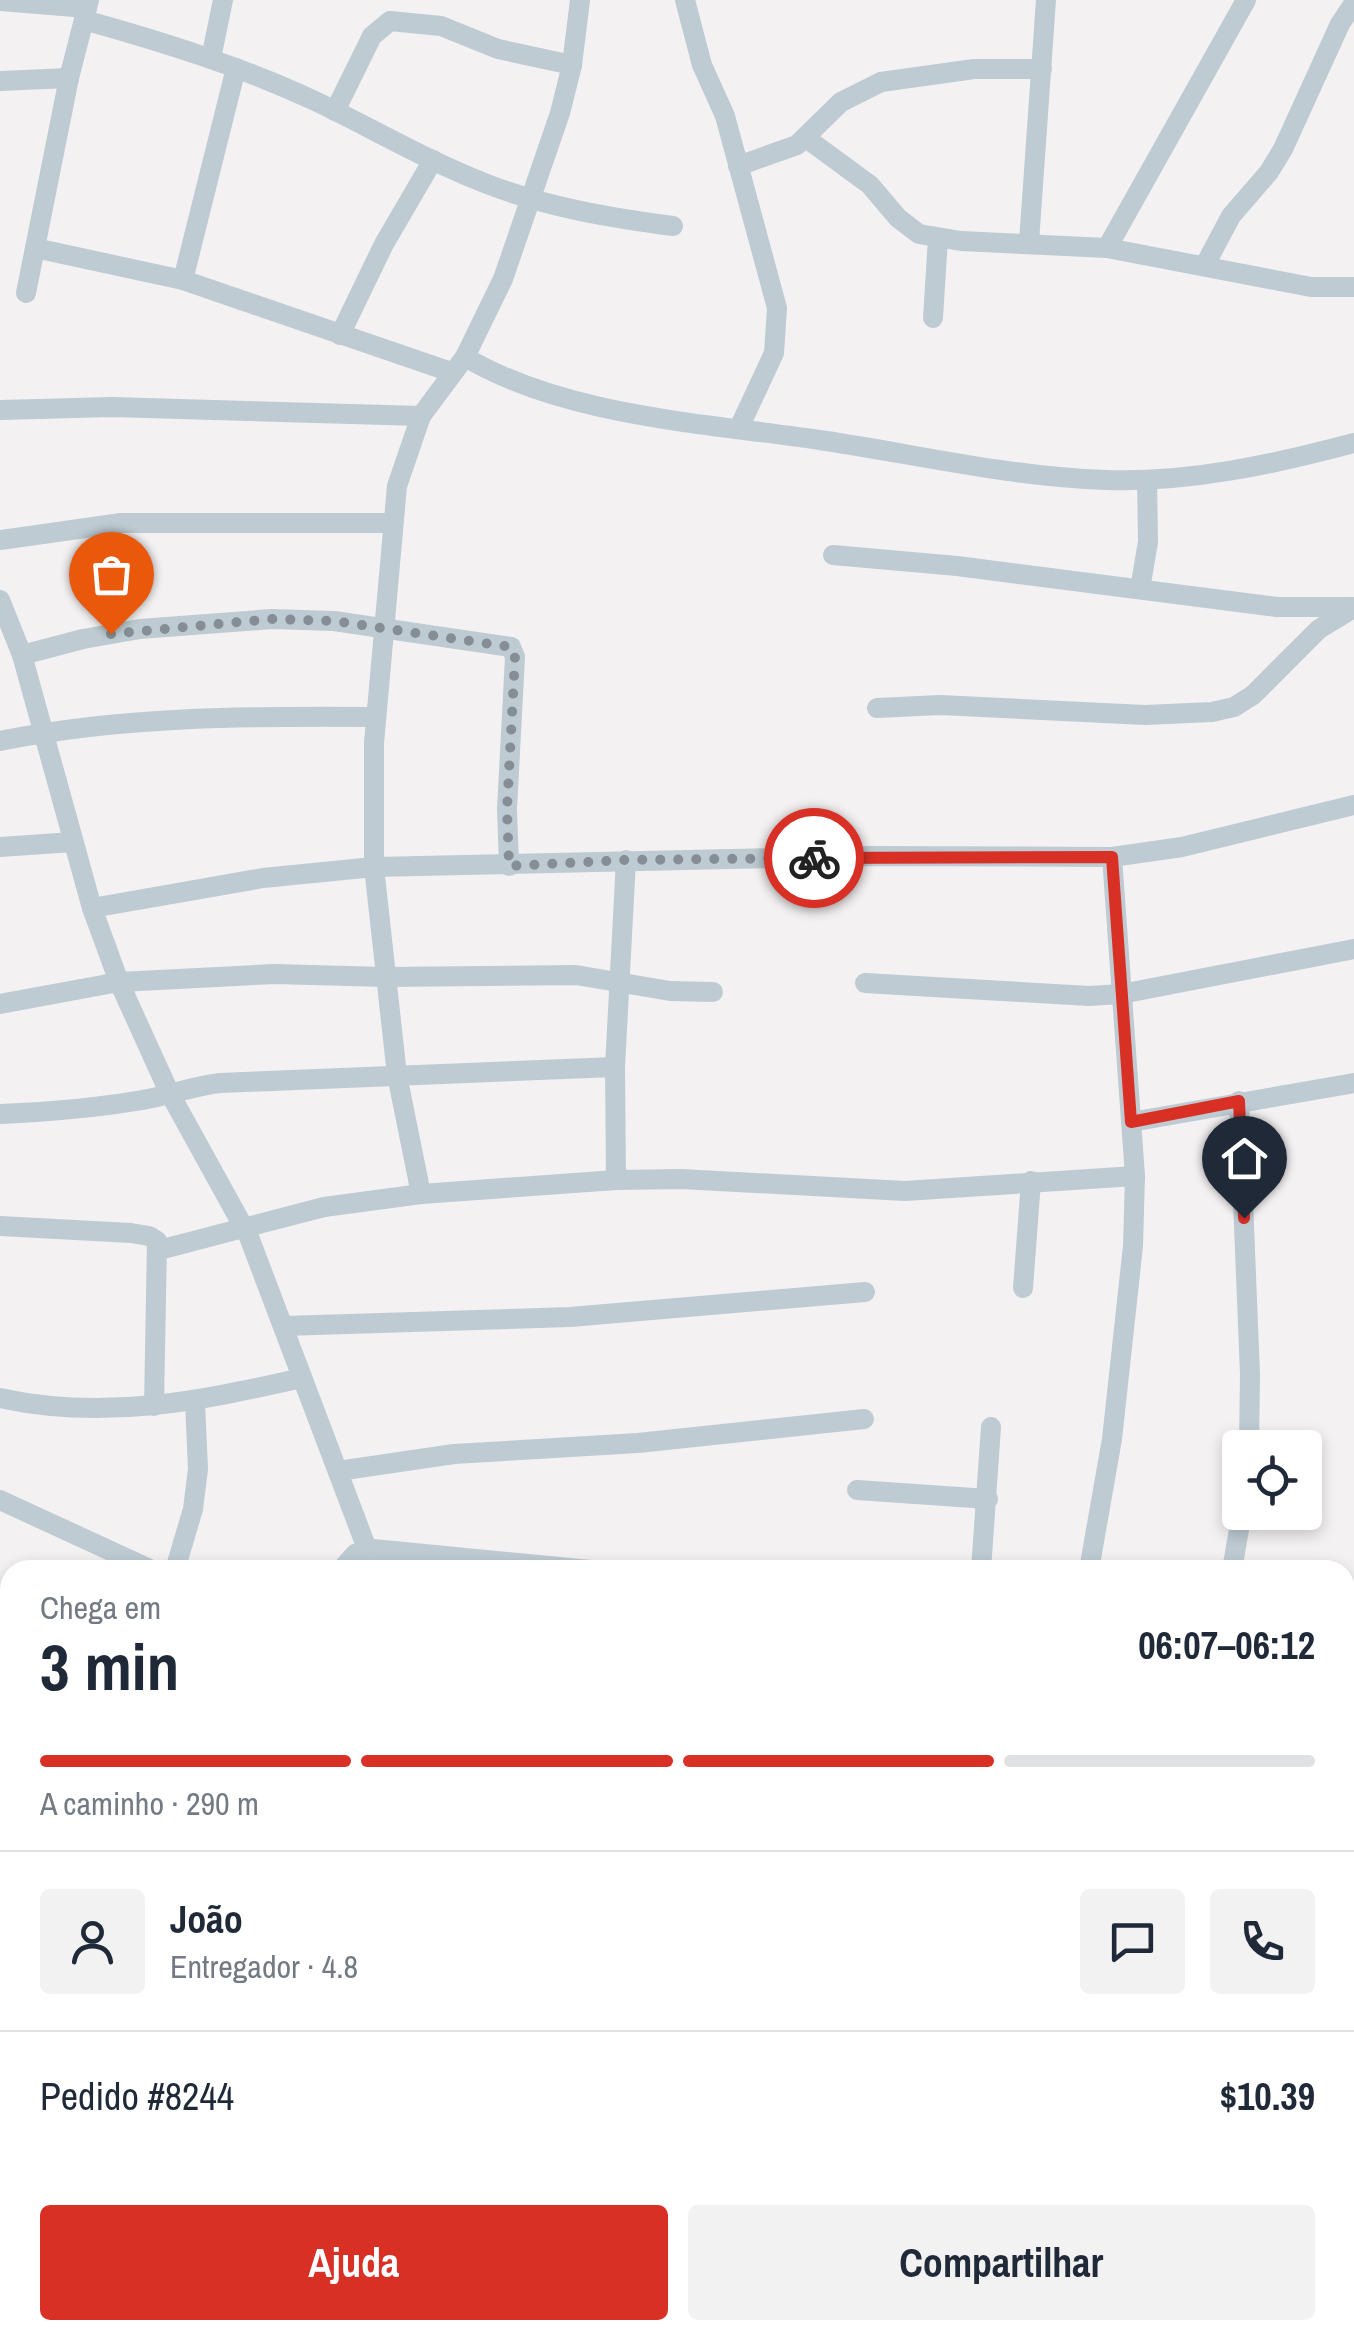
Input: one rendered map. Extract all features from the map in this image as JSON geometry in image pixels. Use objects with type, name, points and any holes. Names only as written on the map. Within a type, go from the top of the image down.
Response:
[{"type":"street","points":[[211,58],[222,0]]},
{"type":"street","points":[[421,1194],[398,1075],[374,866],[376,717],[396,486],[421,416],[458,365],[503,279],[560,113],[572,65],[580,0]]},
{"type":"street","points":[[685,0],[702,65],[725,116],[776,308],[774,353],[739,428]]},
{"type":"street","points":[[1030,242],[1046,0]]},
{"type":"street","points":[[1107,248],[1246,0]]},
{"type":"street","points":[[0,2],[87,9],[335,111],[483,183],[531,198],[673,226]]},
{"type":"street","points":[[1205,265],[1231,216],[1269,172],[1283,149],[1340,24],[1354,3]]},
{"type":"street","points":[[26,293],[69,78],[87,9]]},
{"type":"street","points":[[335,111],[372,36],[390,20],[440,26],[498,49],[572,65]]},
{"type":"street","points":[[183,280],[236,68]]},
{"type":"street","points":[[738,166],[786,151],[806,138],[841,102],[881,82],[974,69],[1042,70]]},
{"type":"street","points":[[0,81],[69,78]]},
{"type":"street","points":[[806,138],[870,185],[910,229],[938,238],[1107,248],[1312,286],[1354,287]]},
{"type":"street","points":[[340,335],[384,244],[433,160]]},
{"type":"street","points":[[934,318],[938,238]]},
{"type":"street","points":[[34,248],[183,280],[340,335],[650,416],[1105,480],[1207,473],[1354,444]]},
{"type":"street","points":[[0,410],[112,407],[421,416]]},
{"type":"street","points":[[1140,589],[1148,542],[1146,480]]},
{"type":"street","points":[[0,540],[121,523],[393,524]]},
{"type":"street","points":[[834,555],[1277,607],[1354,607]]},
{"type":"street","points":[[0,600],[22,655],[92,908],[119,982],[169,1092],[244,1228],[371,1560]]},
{"type":"street","points":[[876,708],[940,705],[1145,715],[1212,712],[1253,695],[1319,629],[1354,607]]},
{"type":"street","points":[[22,655],[82,638],[199,623],[272,619],[334,621],[513,649],[507,809],[509,866]]},
{"type":"street","points":[[0,740],[44,732],[200,719],[376,717]]},
{"type":"street","points":[[92,908],[263,878],[374,866],[1112,857],[1182,848],[1354,806]]},
{"type":"street","points":[[0,846],[74,842]]},
{"type":"street","points":[[1091,1560],[1114,1420],[1133,1246],[1135,1176],[1112,857]]},
{"type":"street","points":[[616,1180],[615,1067],[626,860]]},
{"type":"street","points":[[865,983],[1089,996],[1121,994],[1354,949]]},
{"type":"street","points":[[0,1004],[119,982],[274,974],[576,975],[670,991],[713,992]]},
{"type":"street","points":[[0,1114],[105,1106],[220,1084],[615,1067]]},
{"type":"street","points":[[1131,1122],[1354,1082]]},
{"type":"street","points":[[1239,1101],[1249,1430]]},
{"type":"street","points":[[159,1250],[324,1207],[421,1194],[616,1180],[960,1190],[1031,1181],[1135,1176]]},
{"type":"street","points":[[1023,1288],[1031,1181]]},
{"type":"street","points":[[0,1226],[144,1234],[157,1241],[154,1406]]},
{"type":"street","points":[[283,1326],[570,1317],[865,1292]]},
{"type":"street","points":[[0,1398],[80,1410],[154,1406],[196,1402],[302,1378]]},
{"type":"street","points":[[177,1560],[194,1510],[198,1469],[196,1402]]},
{"type":"street","points":[[338,1470],[454,1454],[638,1443],[864,1418]]},
{"type":"street","points":[[982,1560],[991,1426]]},
{"type":"street","points":[[857,1490],[988,1499]]},
{"type":"street","points":[[0,1500],[130,1560]]},
{"type":"street","points":[[1234,1560],[1239,1530]]},
{"type":"way so far","points":[[111,634],[199,623],[334,621],[511,647],[515,658],[507,809],[509,866],[814,858]]},
{"type":"route","points":[[814,858],[1112,857],[1131,1122],[1239,1101],[1244,1218]]}]
